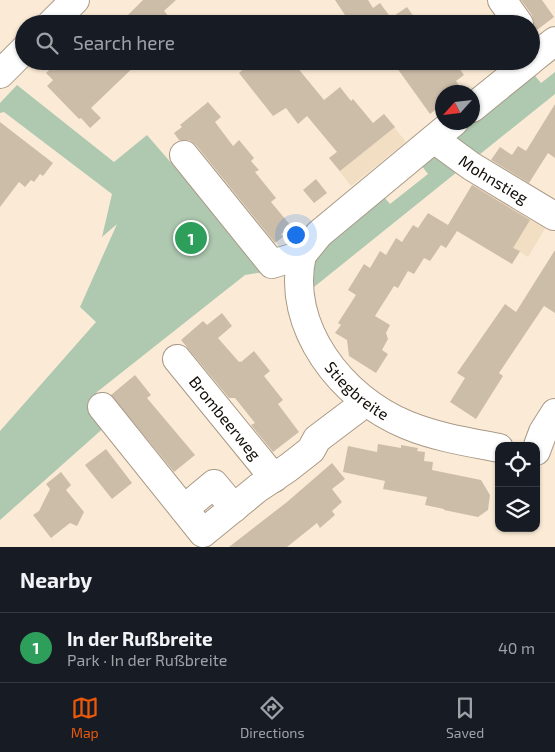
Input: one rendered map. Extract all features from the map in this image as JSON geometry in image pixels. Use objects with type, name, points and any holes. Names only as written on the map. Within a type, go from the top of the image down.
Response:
[{"type":"street","points":[[60,15],[75,0]]},
{"type":"street","points":[[502,0],[513,15]]},
{"type":"street","points":[[0,74],[15,59]]},
{"type":"street","points":[[480,101],[515,70]]},
{"type":"street","points":[[184,155],[272,264],[302,254],[319,234],[444,131]]},
{"type":"street","name":"Mohnstieg","points":[[444,131],[471,166],[554,216],[555,214]]},
{"type":"street","name":"Stiegbreite","points":[[302,254],[298,268],[298,285],[306,322],[325,359],[338,375],[366,402],[406,425],[495,447]]},
{"type":"street","name":"Brombeerweg","points":[[177,359],[274,478]]},
{"type":"street","name":"Brombeerweg","points":[[102,408],[204,533],[258,488],[311,450],[317,439],[366,402]]},
{"type":"street","points":[[539,442],[555,413]]},
{"type":"street","points":[[540,457],[555,460]]},
{"type":"shaded area","points":[[384,114],[406,142],[351,186],[329,158]]},
{"type":"shaded area","points":[[477,178],[549,222],[528,257],[520,252],[512,264],[448,225]]},
{"type":"green space","points":[[531,71],[541,83],[555,72],[555,94],[474,159],[460,151],[455,132],[458,130],[480,130],[480,112]]},
{"type":"green space","points":[[17,85],[114,162],[147,135],[179,172],[185,172],[271,271],[245,275],[97,392],[88,401],[107,425],[0,520],[0,431],[96,322],[80,307],[117,224],[102,237],[112,194],[4,112],[0,113],[0,103]]},
{"type":"green space","points":[[425,156],[447,159],[462,168],[314,287],[308,288],[313,255],[380,192],[390,204],[428,174],[418,161]]},
{"type":"building","points":[[143,0],[176,0],[164,11],[167,15],[128,15]]},
{"type":"building","points":[[335,0],[368,0],[373,8],[380,3],[389,15],[345,15]]},
{"type":"building","points":[[521,0],[542,0],[554,17],[540,28],[540,15],[532,15]]},
{"type":"building","points":[[407,7],[413,15],[395,15]]},
{"type":"building","points":[[49,70],[131,70],[91,108],[101,118],[90,128],[47,86],[53,80],[46,73]]},
{"type":"building","points":[[242,70],[299,70],[324,100],[340,87],[373,123],[384,114],[395,127],[340,171],[329,158],[337,152],[307,116],[298,124],[286,108],[273,116],[239,73]]},
{"type":"building","points":[[398,70],[460,70],[464,75],[456,81],[459,85],[435,85],[435,110],[430,114]]},
{"type":"building","points":[[208,102],[221,117],[215,122],[233,146],[239,140],[254,158],[251,161],[259,170],[255,172],[276,198],[271,202],[291,226],[281,234],[283,237],[275,243],[196,145],[189,140],[179,140],[174,133],[182,127],[180,125]]},
{"type":"building","points":[[555,104],[555,158],[548,153],[529,183],[491,160],[500,147],[512,155],[518,146],[526,151]]},
{"type":"building","points":[[0,122],[53,163],[43,176],[40,174],[34,182],[31,180],[25,187],[19,182],[0,207]]},
{"type":"building","points":[[316,179],[327,193],[314,203],[303,190]]},
{"type":"building","points":[[472,185],[530,220],[513,248],[520,251],[512,264],[457,231],[446,248],[441,245],[430,261],[424,258],[414,274],[408,271],[398,288],[394,286],[375,316],[390,325],[386,333],[388,339],[382,350],[388,354],[376,373],[349,356],[347,340],[335,333],[341,325],[338,323],[356,295],[348,290],[364,264],[370,268],[380,251],[386,255],[396,238],[402,242],[413,225],[418,228],[428,213],[448,225]]},
{"type":"building","points":[[555,250],[555,313],[544,306],[499,373],[503,376],[476,419],[450,402],[465,378],[457,373],[505,304],[516,312]]},
{"type":"building","points":[[222,313],[232,326],[218,338],[239,362],[254,351],[270,371],[264,376],[283,400],[278,404],[299,432],[273,452],[251,425],[255,423],[235,398],[229,398],[181,340],[203,321],[207,325]]},
{"type":"building","points":[[135,375],[151,395],[147,398],[195,455],[174,472],[111,395]]},
{"type":"building","points":[[378,444],[401,448],[401,445],[418,448],[417,451],[425,452],[424,461],[433,462],[432,470],[481,480],[490,495],[488,510],[478,517],[444,510],[425,505],[427,497],[383,489],[385,481],[343,472],[348,446],[377,452]]},
{"type":"building","points":[[106,449],[132,483],[112,499],[85,465]]},
{"type":"building","points":[[332,463],[345,479],[332,489],[342,502],[332,511],[335,515],[320,528],[317,523],[287,547],[229,547],[287,502]]},
{"type":"building","points":[[61,472],[71,485],[66,490],[84,512],[77,526],[70,523],[51,538],[33,515],[39,511],[50,489],[46,484]]},
{"type":"place","name":"In der Rußbreite","points":[[191,238]]}]
